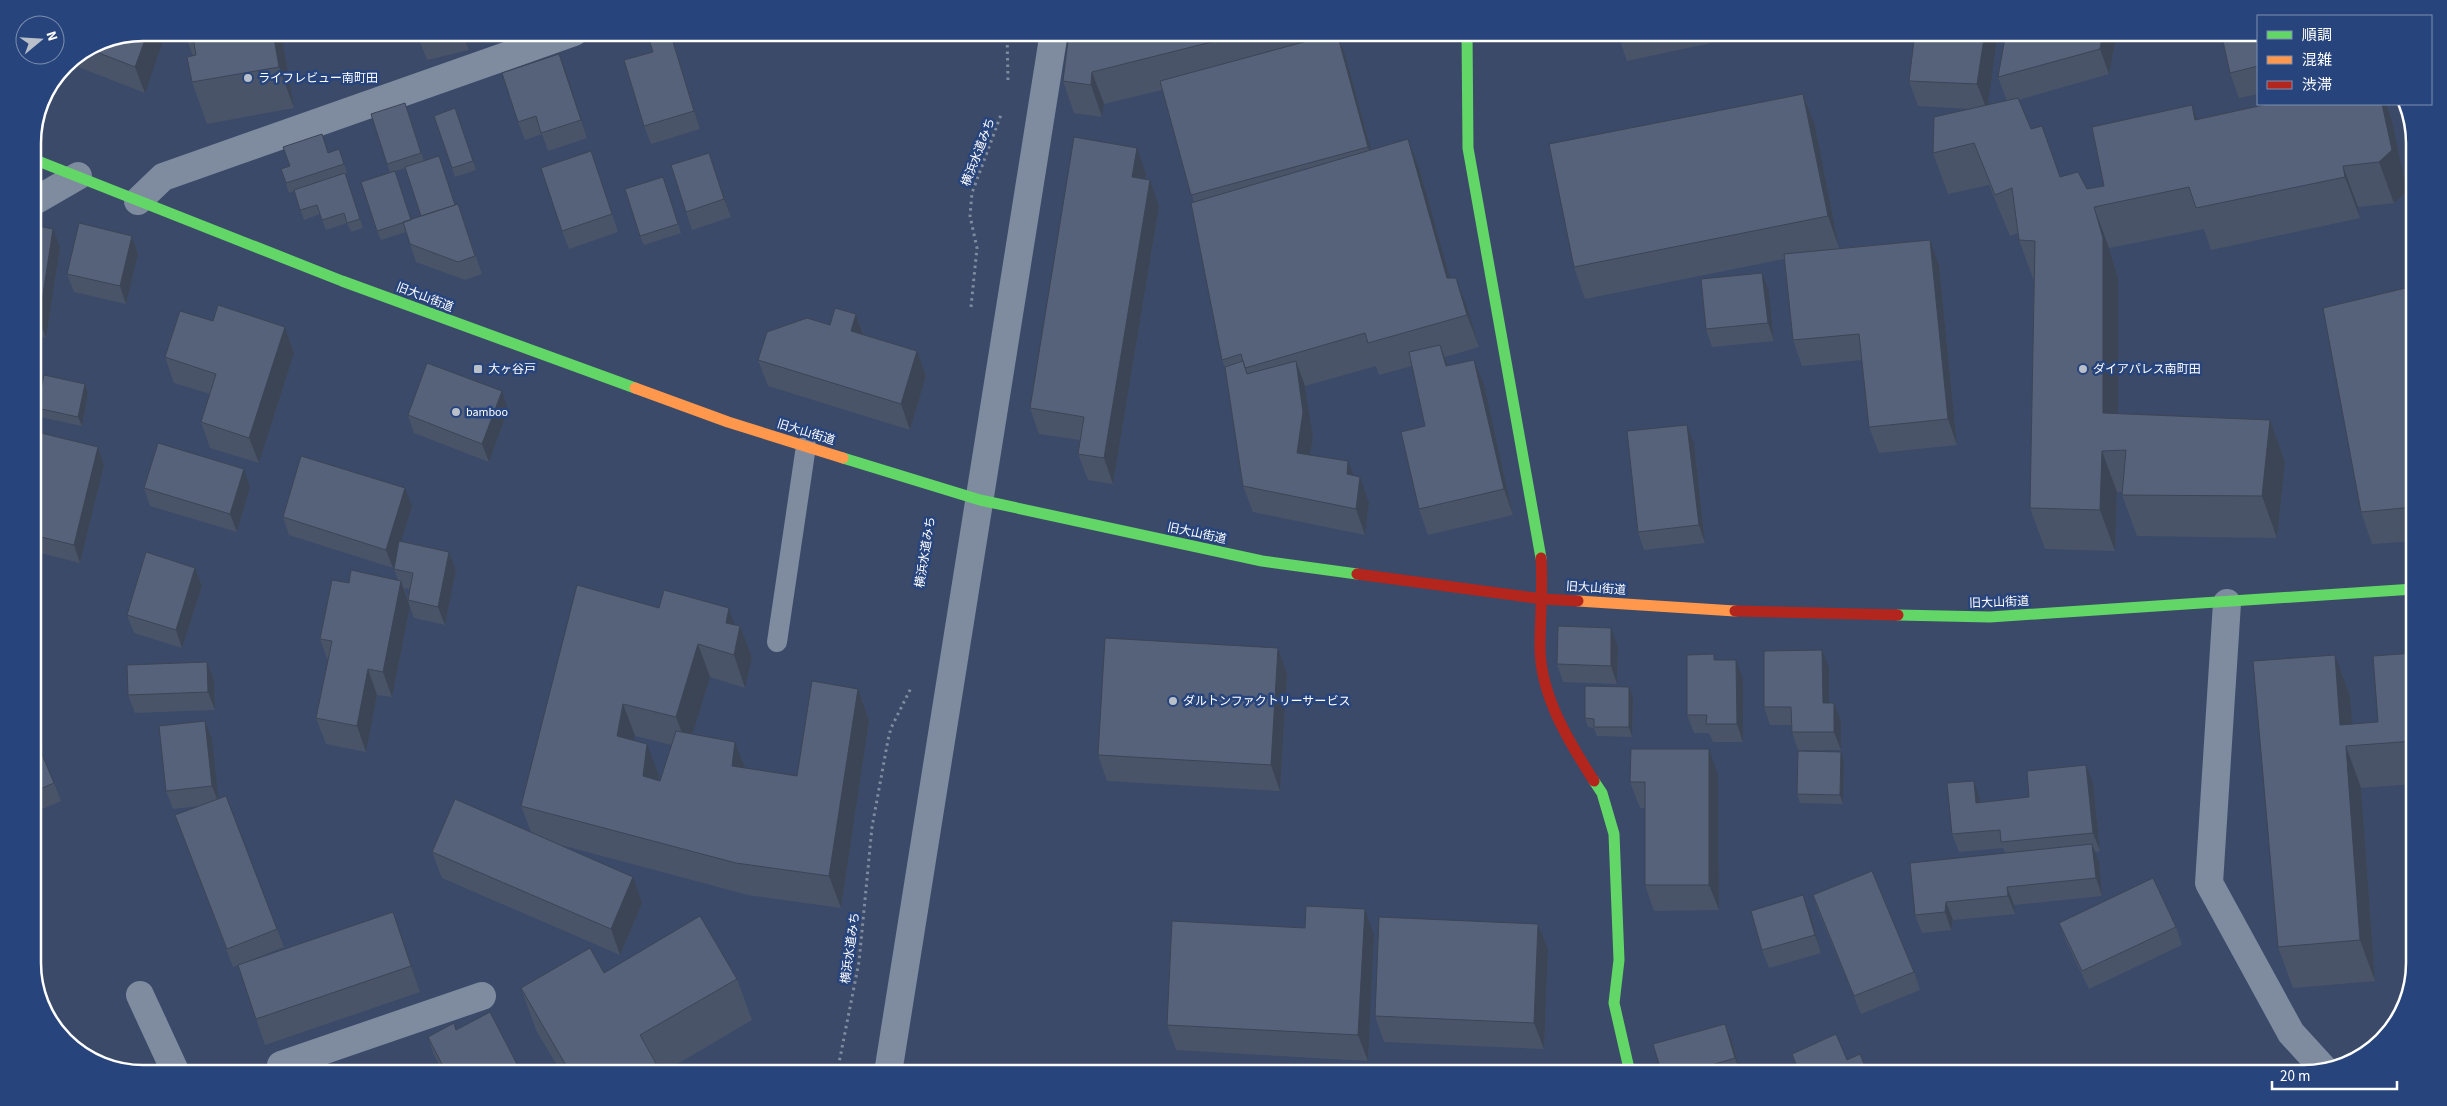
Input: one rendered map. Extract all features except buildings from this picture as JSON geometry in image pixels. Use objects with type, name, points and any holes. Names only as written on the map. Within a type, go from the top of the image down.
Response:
[{"type":"street","points":[[138,201],[164,177],[549,41]]},
{"type":"street","points":[[889,1065],[1053,41]]},
{"type":"street","points":[[1467,41],[1468,148],[1542,550],[1544,599],[1540,649],[1549,696],[1568,741],[1602,793],[1614,834],[1619,960],[1614,1003],[1628,1065]]},
{"type":"street","name":"旧大山街道","points":[[41,162],[342,281],[557,362],[728,422],[980,500],[1262,561],[1544,599],[1748,612],[1990,617],[2227,603],[2406,589]]},
{"type":"street","points":[[41,197],[78,176]]},
{"type":"street","points":[[2227,603],[2209,884],[2291,1033],[2319,1064]]},
{"type":"street","points":[[140,995],[172,1065]]},
{"type":"street","points":[[281,1065],[482,996]]},
{"type":"lane","points":[[777,642],[806,446]]},
{"type":"path","points":[[1007,41],[1008,85]]},
{"type":"path","name":"横浜水道みち","points":[[971,311],[977,248],[970,216],[972,193],[997,131],[1005,103]]},
{"type":"path","name":"横浜水道みち","points":[[839,1065],[859,962],[872,827],[888,740],[891,728],[911,688],[913,679]]},
{"type":"traffic: fast","points":[[1467,41],[1468,148],[1541,558]]},
{"type":"traffic: fast","points":[[41,162],[342,281],[635,388]]},
{"type":"traffic: fast","points":[[843,458],[980,500],[1262,561],[1357,574]]},
{"type":"traffic: fast","points":[[1898,615],[1990,617],[2406,590]]},
{"type":"traffic: fast","points":[[1594,781],[1602,793],[1614,834],[1619,960],[1614,1003],[1628,1065]]},
{"type":"traffic: slow","points":[[635,388],[728,422],[843,458]]},
{"type":"traffic: slow","points":[[1578,601],[1735,611]]},
{"type":"traffic: jam","points":[[1541,558],[1540,647],[1545,683],[1550,700],[1566,734],[1594,781]]},
{"type":"traffic: jam","points":[[1357,574],[1543,599],[1578,601]]},
{"type":"traffic: jam","points":[[1735,611],[1898,615]]},
{"type":"place","name":"ライフレビュー南町田","points":[[248,78]]},
{"type":"place","name":"大ヶ谷戸","points":[[478,369]]},
{"type":"place","name":"ダイアパレス南町田","points":[[2083,369]]},
{"type":"place","name":"bamboo","points":[[456,412]]},
{"type":"place","name":"ダルトンファクトリーサービス","points":[[1173,701]]}]
